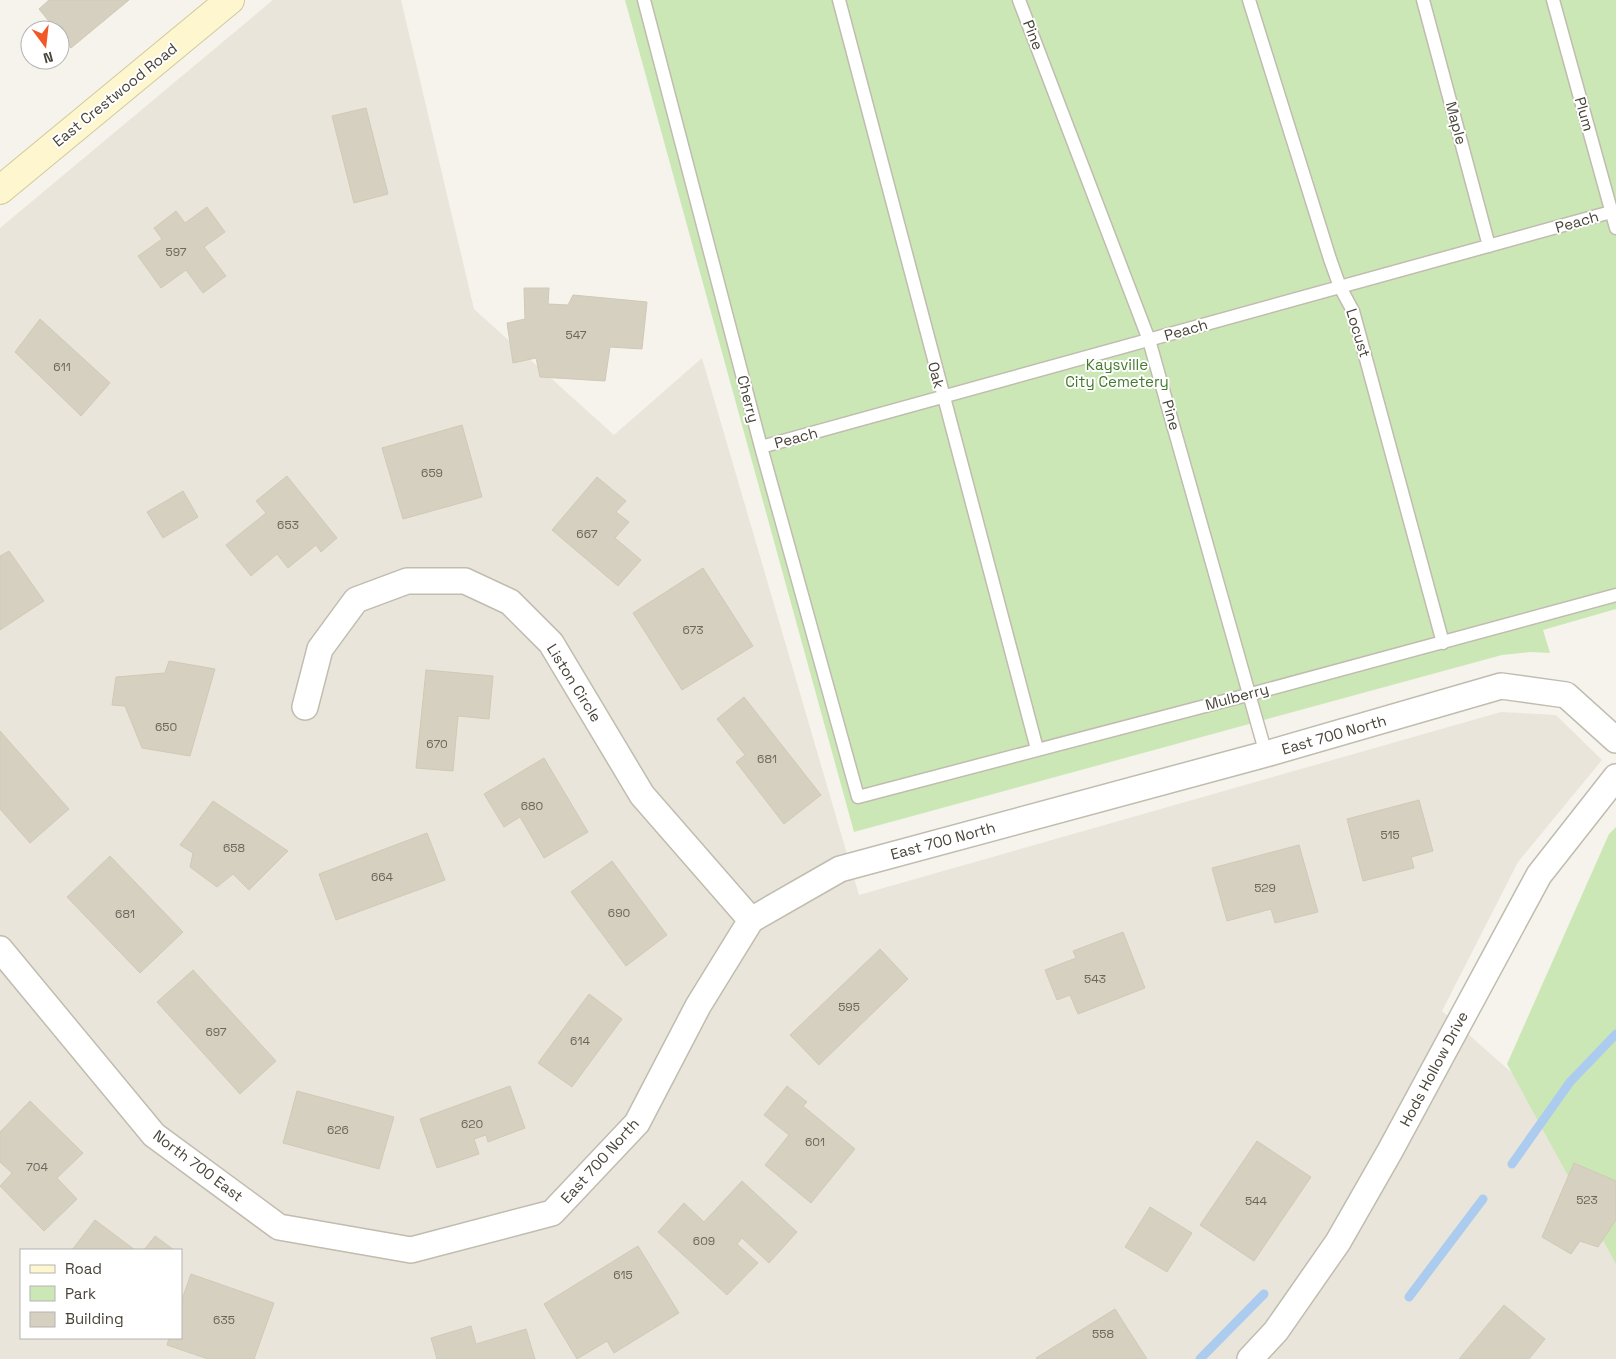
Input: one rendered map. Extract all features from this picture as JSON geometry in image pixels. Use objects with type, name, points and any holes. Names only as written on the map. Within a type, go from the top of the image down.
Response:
[{"type":"street","name":"East Crestwood Road","points":[[0,190],[230,0]]},
{"type":"street","name":"Liston Circle","points":[[305,707],[320,649],[356,600],[406,580],[465,581],[510,602],[551,643],[642,795],[751,920]]},
{"type":"street","name":"East 700 North","points":[[411,1250],[552,1213],[637,1123],[698,1006],[751,920],[840,869],[1266,754],[1501,686],[1566,695],[1616,740]]},
{"type":"street","name":"Hods Hollow Drive","points":[[1250,1359],[1276,1331],[1338,1242],[1390,1151],[1539,875],[1616,777]]},
{"type":"street","name":"North 700 East","points":[[0,949],[154,1134],[271,1222],[279,1227],[411,1250]]},
{"type":"lane","name":"Cherry","points":[[644,0],[761,447],[858,796]]},
{"type":"lane","name":"Oak","points":[[839,0],[942,398],[1037,749]]},
{"type":"lane","name":"Pine","points":[[1019,0],[1149,340],[1251,694],[1266,754]]},
{"type":"lane","name":"Locust","points":[[1249,0],[1340,287],[1353,310],[1442,642]]},
{"type":"lane","name":"Maple","points":[[1423,0],[1489,246]]},
{"type":"lane","name":"Plum","points":[[1553,0],[1616,228]]},
{"type":"lane","name":"Peach","points":[[761,447],[1612,212]]},
{"type":"lane","name":"Mulberry","points":[[858,796],[1251,694],[1616,595]]},
{"type":"shaded area","points":[[273,0],[401,0],[474,309],[614,435],[702,358],[859,895],[1501,712],[1556,715],[1602,760],[1518,862],[1442,1011],[1616,1165],[1616,1359],[0,1359],[0,228]]},
{"type":"green space","name":"Kaysville City Cemetery","points":[[625,0],[1616,0],[1616,609],[1543,630],[1550,653],[1530,652],[1502,655],[854,832]]},
{"type":"green space","points":[[1616,827],[1616,1264],[1507,1064],[1609,834]]},
{"type":"building","points":[[49,0],[129,0],[71,48],[70,20],[48,20],[39,9]]},
{"type":"building","points":[[366,108],[388,194],[354,203],[332,116]]},
{"type":"building","points":[[207,207],[225,232],[204,247],[226,276],[203,293],[186,270],[161,288],[138,256],[162,239],[154,228],[176,211],[185,223]]},
{"type":"building","points":[[524,288],[549,288],[548,304],[568,305],[573,295],[647,302],[642,349],[610,347],[605,381],[540,377],[536,358],[513,363],[507,323],[525,319]]},
{"type":"building","points":[[40,319],[110,383],[81,416],[15,352]]},
{"type":"building","points":[[462,425],[482,497],[403,519],[382,448]]},
{"type":"building","points":[[287,476],[337,538],[321,552],[316,545],[288,568],[277,554],[251,576],[226,545],[266,513],[256,501]]},
{"type":"building","points":[[597,477],[626,501],[616,512],[629,522],[615,538],[641,560],[618,586],[552,530]]},
{"type":"building","points":[[183,491],[198,517],[163,538],[147,512]]},
{"type":"building","points":[[9,551],[44,601],[0,630],[0,556]]},
{"type":"building","points":[[703,568],[753,646],[682,690],[633,613]]},
{"type":"building","points":[[169,661],[215,669],[190,756],[142,748],[125,706],[112,705],[116,677],[165,673]]},
{"type":"building","points":[[426,670],[493,676],[489,719],[458,716],[453,771],[416,768]]},
{"type":"building","points":[[744,697],[821,795],[784,824],[736,762],[745,755],[717,719]]},
{"type":"building","points":[[0,731],[69,809],[30,843],[0,809]]},
{"type":"building","points":[[544,758],[588,832],[544,858],[520,817],[504,827],[484,794]]},
{"type":"building","points":[[1419,800],[1433,851],[1411,857],[1414,868],[1363,881],[1347,819]]},
{"type":"building","points":[[213,801],[288,851],[249,890],[233,874],[217,887],[190,867],[193,853],[180,845]]},
{"type":"building","points":[[427,833],[445,880],[336,920],[319,874]]},
{"type":"building","points":[[1299,845],[1318,912],[1275,923],[1271,909],[1227,921],[1212,868]]},
{"type":"building","points":[[110,856],[183,932],[140,973],[67,897]]},
{"type":"building","points":[[612,861],[667,935],[626,966],[571,892]]},
{"type":"building","points":[[1123,932],[1145,988],[1078,1014],[1070,995],[1057,1000],[1045,970],[1076,958],[1073,951]]},
{"type":"building","points":[[880,949],[908,979],[819,1065],[790,1035]]},
{"type":"building","points":[[193,970],[276,1061],[240,1094],[157,1002]]},
{"type":"building","points":[[589,994],[622,1019],[572,1087],[538,1063]]},
{"type":"building","points":[[510,1086],[525,1128],[488,1142],[486,1135],[474,1139],[479,1154],[437,1168],[420,1119]]},
{"type":"building","points":[[787,1086],[807,1102],[803,1106],[855,1149],[811,1203],[765,1165],[789,1135],[764,1115]]},
{"type":"building","points":[[297,1091],[394,1117],[379,1169],[283,1143]]},
{"type":"building","points":[[30,1101],[83,1153],[57,1178],[77,1199],[44,1231],[0,1186],[12,1173],[0,1162],[0,1132]]},
{"type":"building","points":[[1257,1141],[1311,1177],[1254,1261],[1200,1225]]},
{"type":"building","points":[[1574,1163],[1616,1181],[1616,1220],[1598,1247],[1580,1241],[1571,1254],[1542,1237]]},
{"type":"building","points":[[742,1181],[797,1232],[769,1263],[742,1238],[737,1244],[758,1263],[727,1295],[658,1232],[684,1203],[704,1222]]},
{"type":"building","points":[[1150,1207],[1192,1233],[1167,1272],[1125,1247]]},
{"type":"building","points":[[95,1220],[134,1249],[73,1249]]},
{"type":"building","points":[[155,1236],[173,1249],[145,1249]]},
{"type":"building","points":[[638,1246],[679,1313],[614,1353],[607,1341],[577,1359],[544,1304]]},
{"type":"building","points":[[191,1274],[274,1303],[254,1359],[208,1359],[167,1345],[169,1339],[182,1339],[182,1299]]},
{"type":"building","points":[[1504,1305],[1545,1339],[1529,1359],[1459,1359]]},
{"type":"building","points":[[1115,1309],[1147,1359],[1036,1358]]},
{"type":"building","points":[[471,1326],[476,1344],[526,1329],[535,1359],[437,1359],[431,1338]]},
{"type":"waterway","points":[[1512,1164],[1570,1082],[1616,1034]]},
{"type":"waterway","points":[[1409,1297],[1483,1199]]},
{"type":"waterway","points":[[1200,1359],[1264,1294]]}]
